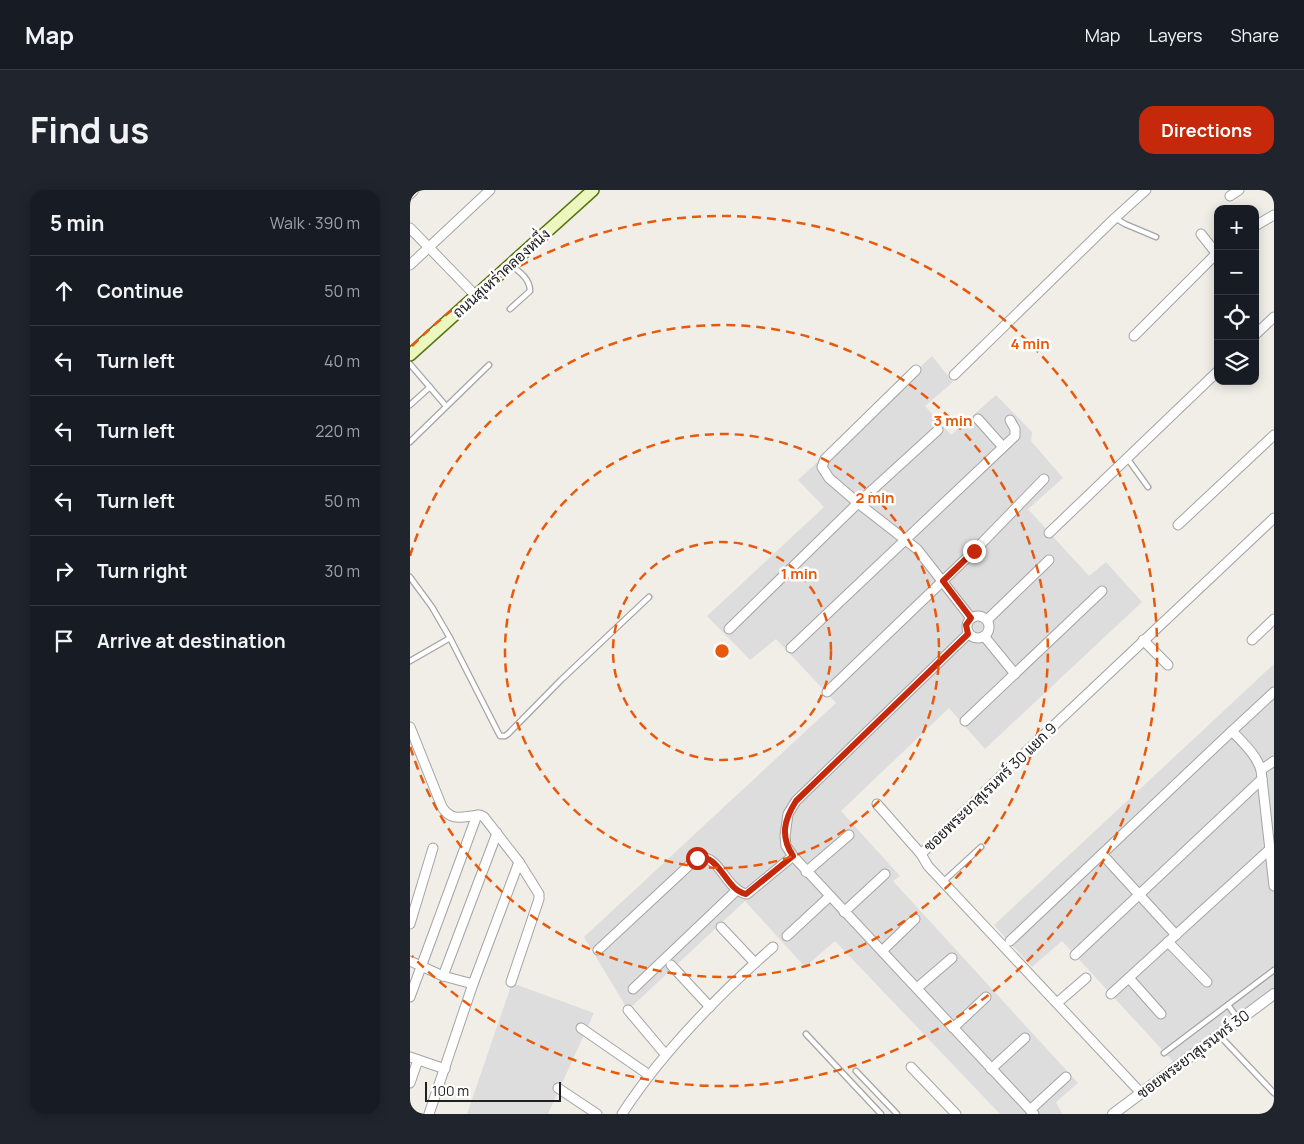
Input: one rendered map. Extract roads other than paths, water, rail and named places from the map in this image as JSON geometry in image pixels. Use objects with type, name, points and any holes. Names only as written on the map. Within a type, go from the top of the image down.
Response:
[{"type":"main road","name":"ถนนสุเหร่าคลองหนึ่ง","points":[[410,355],[593,190]]},
{"type":"street","points":[[410,194],[414,190]]},
{"type":"street","points":[[410,264],[490,190]]},
{"type":"street","points":[[954,375],[1146,190]]},
{"type":"street","points":[[1230,196],[1239,190]]},
{"type":"street","points":[[1259,223],[1274,214]]},
{"type":"street","points":[[410,228],[476,296]]},
{"type":"street","points":[[1200,234],[1215,250]]},
{"type":"street","points":[[1134,336],[1214,255]]},
{"type":"street","points":[[1259,331],[1274,317]]},
{"type":"street","points":[[916,370],[822,463],[824,472],[829,478],[917,549],[971,618]]},
{"type":"street","points":[[1049,533],[1214,375]]},
{"type":"street","points":[[978,419],[1003,447]]},
{"type":"street","points":[[791,648],[1003,447],[1015,434],[1015,429],[1010,420]]},
{"type":"street","points":[[729,629],[858,503],[938,430]]},
{"type":"street","points":[[1178,525],[1274,434]]},
{"type":"street","points":[[827,692],[943,581],[1044,479]]},
{"type":"street","name":"ซอยพระยาสุเรนทร์ 30 แยก 9","points":[[1141,1093],[943,882],[923,860],[921,854],[1143,640],[1274,518]]},
{"type":"street","points":[[987,620],[1049,560]]},
{"type":"street","points":[[965,720],[1102,591]]},
{"type":"street","points":[[979,616],[987,620],[989,628],[984,636],[976,638],[968,634],[966,625],[971,618],[979,616]]},
{"type":"street","points":[[1252,640],[1274,619]]},
{"type":"street","points":[[968,634],[796,801],[788,814],[785,836],[786,846],[829,897],[917,988],[1032,1112],[1066,1077]]},
{"type":"street","points":[[984,636],[1015,674]]},
{"type":"street","points":[[1143,640],[1168,665]]},
{"type":"street","points":[[1010,941],[1274,692]]},
{"type":"street","points":[[410,727],[442,807],[447,814],[454,818],[484,817],[535,886],[539,899],[511,982]]},
{"type":"street","points":[[1232,731],[1251,751],[1259,763],[1274,886]]},
{"type":"street","points":[[1075,955],[1140,894],[1274,760]]},
{"type":"street","points":[[877,804],[921,854]]},
{"type":"street","points":[[410,997],[477,816]]},
{"type":"street","points":[[443,976],[497,833]]},
{"type":"street","points":[[806,872],[849,835]]},
{"type":"street","points":[[410,924],[434,848]]},
{"type":"street","points":[[1111,994],[1270,849]]},
{"type":"street","points":[[1102,854],[1176,935]]},
{"type":"street","points":[[598,950],[697,858],[704,856],[711,859],[737,890],[746,894],[751,892],[793,856]]},
{"type":"street","points":[[429,1114],[473,984],[519,862]]},
{"type":"street","points":[[844,912],[885,874]]},
{"type":"street","points":[[634,989],[737,890]]},
{"type":"street","points":[[787,936],[829,897]]},
{"type":"street","points":[[882,951],[916,919]]},
{"type":"street","points":[[721,927],[755,963]]},
{"type":"street","points":[[1168,942],[1207,982]]},
{"type":"street","points":[[622,1114],[665,1054],[710,1007],[773,948]]},
{"type":"street","points":[[917,988],[952,958]]},
{"type":"street","points":[[410,961],[443,976],[473,984]]},
{"type":"street","points":[[671,965],[710,1007]]},
{"type":"street","points":[[1057,1003],[1086,978]]},
{"type":"street","points":[[1129,978],[1161,1014]]},
{"type":"street","name":"ซอยพระยาสุเรนทร์ 30","points":[[1112,1114],[1274,994]]},
{"type":"street","points":[[953,1028],[986,997]]},
{"type":"street","points":[[628,1010],[665,1054]]},
{"type":"street","points":[[581,1028],[649,1075]]},
{"type":"street","points":[[991,1069],[1025,1038]]},
{"type":"street","points":[[410,1083],[414,1059],[445,1069]]},
{"type":"street","points":[[911,1068],[956,1114]]},
{"type":"street","points":[[558,1088],[597,1114]]},
{"type":"lane","points":[[1115,218],[1156,237]]},
{"type":"lane","points":[[510,310],[530,291],[530,284],[526,278],[511,264]]},
{"type":"lane","points":[[410,364],[446,406]]},
{"type":"lane","points":[[410,442],[489,365]]},
{"type":"lane","points":[[410,405],[430,387]]},
{"type":"lane","points":[[1127,458],[1148,487]]},
{"type":"lane","points":[[410,576],[432,607],[450,638],[496,732],[500,736],[505,736],[561,680],[649,598]]},
{"type":"lane","points":[[410,661],[450,638]]},
{"type":"lane","points":[[943,882],[981,848]]},
{"type":"lane","points":[[1164,1052],[1274,970]]},
{"type":"lane","points":[[1228,1005],[1239,1020]]},
{"type":"lane","points":[[806,1034],[881,1114]]},
{"type":"lane","points":[[1219,1035],[1274,1092]]},
{"type":"lane","points":[[856,1071],[897,1114]]}]
